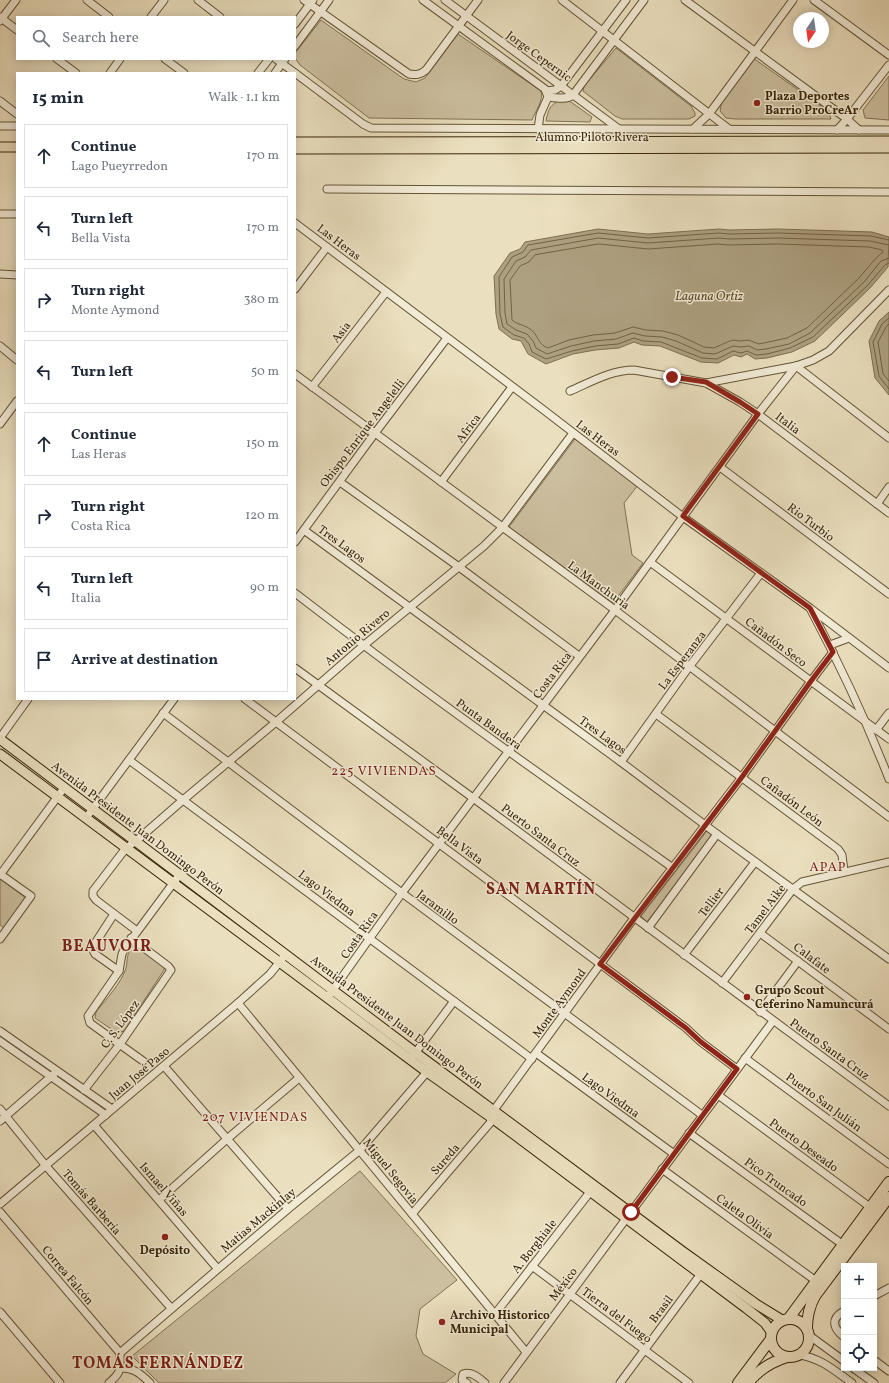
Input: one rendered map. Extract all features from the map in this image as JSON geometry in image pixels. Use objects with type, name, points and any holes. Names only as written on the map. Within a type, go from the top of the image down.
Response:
[{"type":"highway","points":[[748,1383],[761,1369],[775,1361],[800,1355],[808,1346],[807,1316],[810,1304],[846,1248],[874,1210],[889,1182]]},
{"type":"highway","points":[[874,1210],[889,1196]]},
{"type":"highway","points":[[738,1383],[771,1336],[778,1323],[786,1319],[816,1281],[846,1248]]},
{"type":"highway","points":[[786,1319],[800,1320],[808,1332]]},
{"type":"highway","points":[[771,1336],[776,1351],[781,1355],[788,1357]]},
{"type":"main road","name":"Alumno Piloto Rivera","points":[[296,142],[889,141]]},
{"type":"main road","points":[[0,147],[16,147]]},
{"type":"main road","name":"Alumno Piloto Rivera","points":[[296,149],[889,148]]},
{"type":"main road","name":"Avenida Presidente Juan Domingo Perón","points":[[0,738],[64,788],[334,989],[413,1056]]},
{"type":"main road","name":"Avenida Presidente Juan Domingo Perón","points":[[0,754],[279,962],[493,1114],[703,1271],[765,1324],[771,1336]]},
{"type":"main road","name":"Avenida Presidente Juan Domingo Perón","points":[[493,1114],[590,1192],[628,1215]]},
{"type":"main road","name":"Avenida Presidente Juan Domingo Perón","points":[[703,1271],[756,1304],[786,1319]]},
{"type":"street","points":[[16,0],[1,19],[16,29]]},
{"type":"street","points":[[87,0],[108,16]]},
{"type":"street","points":[[152,16],[164,0]]},
{"type":"street","points":[[198,0],[219,16]]},
{"type":"street","points":[[296,45],[329,0]]},
{"type":"street","name":"Jorge Cepernic","points":[[423,0],[547,94]]},
{"type":"street","name":"Jorge Cepernic","points":[[445,0],[620,129]]},
{"type":"street","points":[[296,22],[309,2],[320,12],[409,74],[414,75],[420,74],[426,70],[478,0]]},
{"type":"street","points":[[562,0],[729,130]]},
{"type":"street","points":[[538,129],[540,115],[547,94],[561,86],[626,0]]},
{"type":"street","points":[[547,94],[566,98],[571,97],[644,0]]},
{"type":"street","points":[[685,0],[847,119],[859,130]]},
{"type":"street","points":[[693,129],[709,114],[793,0]]},
{"type":"street","points":[[814,0],[889,55]]},
{"type":"street","points":[[58,60],[75,72]]},
{"type":"street","points":[[111,72],[119,60]]},
{"type":"street","points":[[166,60],[183,72]]},
{"type":"street","points":[[259,72],[268,60]]},
{"type":"street","points":[[276,72],[281,61],[294,72]]},
{"type":"street","points":[[837,130],[889,65]]},
{"type":"street","points":[[296,74],[363,124],[371,128],[889,130]]},
{"type":"street","points":[[0,102],[16,113]]},
{"type":"street","points":[[0,126],[16,126]]},
{"type":"street","points":[[327,189],[889,192]]},
{"type":"street","points":[[0,214],[16,214]]},
{"type":"street","name":"Las Heras","points":[[296,224],[683,516],[810,608],[889,668]]},
{"type":"street","points":[[296,288],[327,247]]},
{"type":"street","points":[[0,274],[16,275]]},
{"type":"street","points":[[706,382],[796,366],[813,360],[828,351],[889,290]]},
{"type":"street","name":"Asia","points":[[312,387],[386,292]]},
{"type":"street","name":"Obispo Enrique Angelelli","points":[[296,541],[447,338]]},
{"type":"street","points":[[0,346],[16,359]]},
{"type":"street","points":[[796,366],[889,438]]},
{"type":"street","name":"Costa Rica","points":[[328,998],[402,893],[615,610],[758,414],[796,366]]},
{"type":"street","name":"Italia","points":[[570,391],[601,377],[625,370],[640,371],[706,382],[758,414],[889,513]]},
{"type":"street","name":"La Manchuria","points":[[296,375],[615,610],[889,817]]},
{"type":"street","name":"Africa","points":[[441,482],[512,387]]},
{"type":"street","points":[[0,424],[16,402]]},
{"type":"street","points":[[11,410],[16,414]]},
{"type":"street","name":"Antonio Rivero","points":[[114,914],[96,900],[93,896],[93,891],[126,848],[276,722],[363,646],[484,546],[502,528],[573,433]]},
{"type":"street","name":"Rio Turbio","points":[[720,467],[889,594]]},
{"type":"street","points":[[340,482],[459,567],[579,656]]},
{"type":"street","points":[[876,504],[889,487]]},
{"type":"street","name":"Tres Lagos","points":[[304,530],[889,959]]},
{"type":"street","name":"Cañadón Seco","points":[[650,562],[889,739]]},
{"type":"street","name":"La Esperanza","points":[[621,762],[689,667],[761,573]]},
{"type":"street","name":"Punta Bandera","points":[[296,594],[363,646],[508,752],[673,868]]},
{"type":"street","points":[[810,608],[832,649],[867,723],[889,778]]},
{"type":"street","points":[[832,649],[849,638]]},
{"type":"street","name":"Monte Aymond","points":[[493,1114],[600,964],[742,777],[811,681],[832,649]]},
{"type":"street","name":"Puerto Santa Cruz","points":[[296,669],[889,1106]]},
{"type":"street","points":[[0,738],[27,700]]},
{"type":"street","points":[[86,818],[173,700]]},
{"type":"street","name":"Bella Vista","points":[[246,700],[686,1028],[701,1042],[737,1069]]},
{"type":"street","name":"Jaramillo","points":[[163,713],[402,893],[702,1115]]},
{"type":"street","points":[[876,730],[889,713]]},
{"type":"street","name":"Cañadón León","points":[[656,714],[838,849],[842,855],[844,871]]},
{"type":"street","name":"Lago Viedma","points":[[129,760],[454,1001],[674,1154]]},
{"type":"street","points":[[0,939],[31,896],[0,874],[64,788]]},
{"type":"street","points":[[648,928],[717,834]]},
{"type":"street","name":"Tellier","points":[[684,955],[755,862]]},
{"type":"street","name":"Tamel Aike","points":[[722,984],[793,889],[802,882],[844,871],[889,862]]},
{"type":"street","points":[[143,1061],[90,1023],[88,1016],[119,971],[122,954],[131,938],[174,884],[180,874]]},
{"type":"street","points":[[119,971],[95,954],[92,948],[114,914],[137,931]]},
{"type":"street","name":"Calafate","points":[[760,933],[889,1029]]},
{"type":"street","name":"C. S. López","points":[[84,1090],[120,1044],[171,970],[168,966],[131,938]]},
{"type":"street","name":"Juan José Paso","points":[[0,1204],[238,1003],[270,974],[279,962],[287,955]]},
{"type":"street","points":[[760,1012],[798,961]]},
{"type":"street","points":[[413,1056],[454,1001]]},
{"type":"street","name":"Miguel Segovia","points":[[238,1003],[526,1352]]},
{"type":"street","name":"México","points":[[504,1383],[772,1021]]},
{"type":"street","points":[[0,1031],[112,1110]]},
{"type":"street","points":[[0,1041],[106,1115]]},
{"type":"street","name":"Puerto San Julián","points":[[745,1058],[889,1164]]},
{"type":"street","points":[[164,1066],[288,1209]]},
{"type":"street","name":"Matias Mackinlay","points":[[120,1353],[217,1268],[360,1150],[428,1067]]},
{"type":"street","points":[[0,1121],[57,1071]]},
{"type":"street","points":[[159,1200],[227,1139],[299,1078]]},
{"type":"street","name":"Puerto Deseado","points":[[718,1095],[874,1210]]},
{"type":"street","name":"Tomás Barbería","points":[[0,1109],[46,1166],[171,1308]]},
{"type":"street","name":"Sureda","points":[[412,1214],[490,1123],[493,1114]]},
{"type":"street","name":"Ismael Viñas","points":[[94,1125],[217,1268]]},
{"type":"street","name":"Pico Truncado","points":[[689,1133],[846,1248]]},
{"type":"street","name":"Caleta Olivia","points":[[662,1169],[816,1281]]},
{"type":"street","name":"A. Borghiale","points":[[495,1314],[590,1192]]},
{"type":"street","name":"Correa Falcón","points":[[0,1212],[120,1353]]},
{"type":"street","name":"Tierra del Fuego","points":[[532,1266],[689,1383]]},
{"type":"street","name":"Brasil","points":[[620,1383],[703,1271]]},
{"type":"street","points":[[877,1294],[889,1288]]},
{"type":"street","points":[[0,1312],[60,1383]]},
{"type":"street","points":[[841,1313],[838,1315],[834,1324],[837,1332],[841,1335]]},
{"type":"street","points":[[808,1332],[841,1359]]},
{"type":"street","points":[[109,1383],[118,1375],[120,1368],[120,1353]]},
{"type":"street","points":[[800,1355],[817,1359],[852,1383]]},
{"type":"street","points":[[877,1362],[887,1367]]},
{"type":"street","points":[[120,1368],[128,1368],[138,1371],[150,1383]]},
{"type":"street","points":[[857,1371],[874,1383]]},
{"type":"street","points":[[467,1383],[462,1380],[462,1376],[467,1372],[471,1373],[485,1383]]},
{"type":"shaded area","points":[[321,20],[404,79],[416,82],[425,78],[458,34],[541,91],[542,95],[532,120],[369,118],[300,65],[296,59],[296,52]]},
{"type":"shaded area","points":[[616,48],[691,106],[695,116],[689,119],[622,119],[615,116],[583,91],[584,86]]},
{"type":"shaded area","points":[[753,58],[828,111],[831,119],[726,118],[720,111],[722,101]]},
{"type":"shaded area","points":[[889,76],[889,120],[865,118],[863,110]]},
{"type":"shaded area","points":[[561,100],[571,102],[592,117],[590,122],[546,121],[550,108],[554,103]]},
{"type":"shaded area","points":[[575,439],[638,485],[624,503],[632,555],[643,563],[613,603],[509,527]]},
{"type":"shaded area","points":[[707,831],[712,836],[647,922],[641,916]]},
{"type":"shaded area","points":[[0,879],[26,898],[4,928],[0,925]]},
{"type":"shaded area","points":[[134,945],[164,966],[164,970],[124,1031],[117,1033],[95,1018],[96,1012],[121,980],[126,968],[128,953]]},
{"type":"shaded area","points":[[360,1171],[457,1280],[420,1309],[416,1336],[423,1354],[456,1374],[445,1383],[159,1383],[132,1356]]},
{"type":"water","name":"Laguna Ortiz","points":[[598,229],[648,234],[719,229],[872,232],[889,237],[888,267],[870,288],[815,341],[792,352],[767,358],[755,359],[747,354],[741,357],[734,355],[718,363],[701,362],[660,346],[642,345],[634,342],[619,348],[573,354],[546,364],[528,354],[521,341],[512,339],[499,329],[496,314],[494,276],[510,253],[520,249],[525,242]]},
{"type":"water","points":[[889,312],[889,395],[875,378],[869,341],[879,321]]},
{"type":"place","name":"Plaza Deportes Barrio ProCreAr","points":[[757,103]]},
{"type":"place","name":"Grupo Scout Ceferino Namuncurá","points":[[747,997]]},
{"type":"place","name":"Depósito","points":[[165,1237]]},
{"type":"place","name":"Archivo Historico Municipal","points":[[442,1322]]},
{"type":"district","name":"225 VIVIENDAS","points":[[384,770]]},
{"type":"district","name":"APAP","points":[[828,866]]},
{"type":"district","name":"SAN MARTÍN","points":[[541,888]]},
{"type":"district","name":"BEAUVOIR","points":[[107,945]]},
{"type":"district","name":"207 VIVIENDAS","points":[[255,1116]]},
{"type":"district","name":"TOMÁS FERNÁNDEZ","points":[[158,1362]]},
{"type":"route","points":[[631,1212],[737,1069],[701,1042],[686,1028],[600,964],[742,777],[833,652],[810,608],[683,516],[758,414],[706,382],[672,377]]}]
